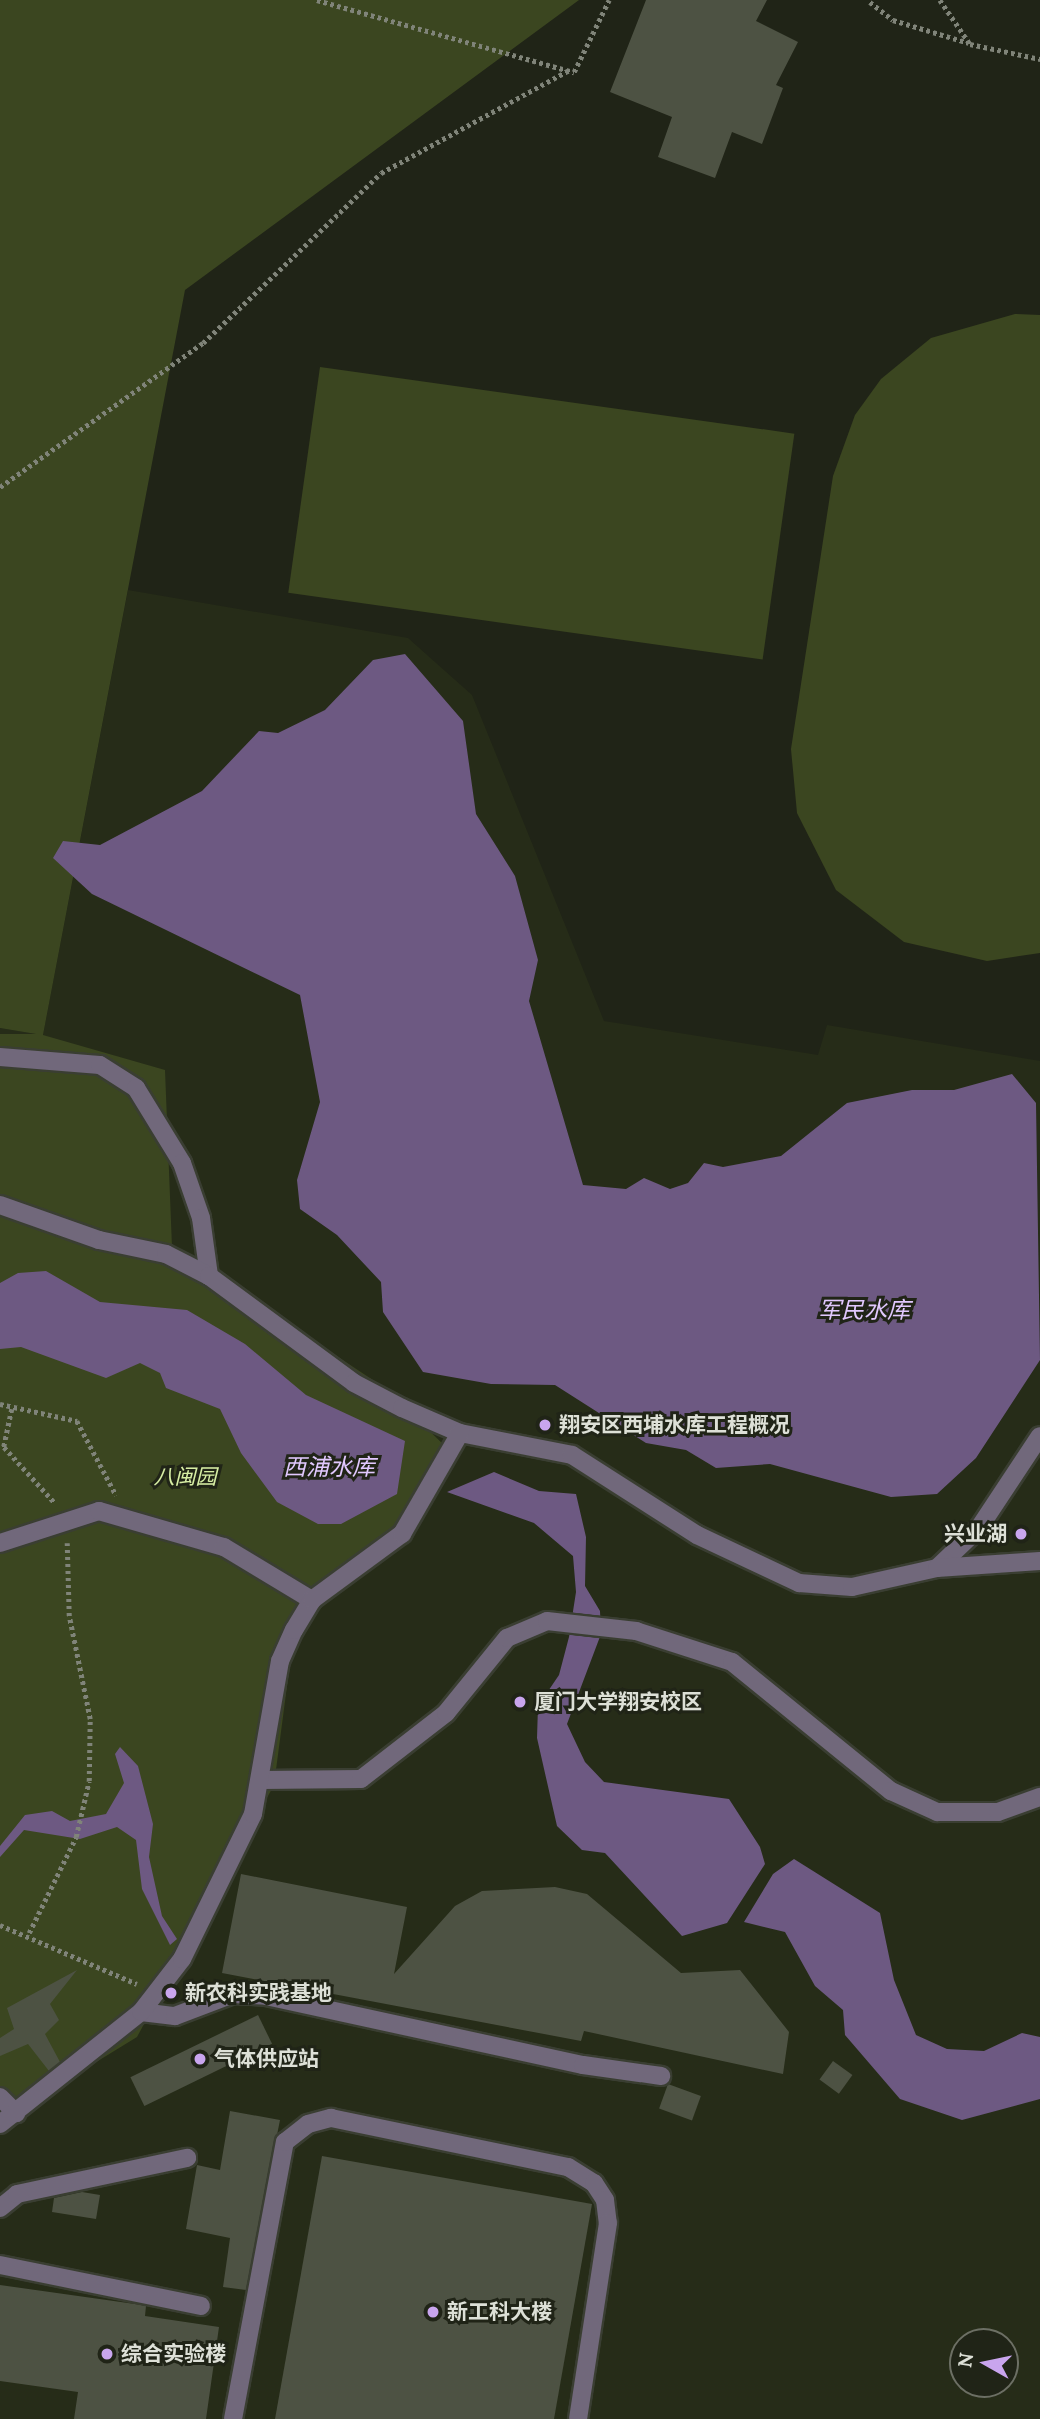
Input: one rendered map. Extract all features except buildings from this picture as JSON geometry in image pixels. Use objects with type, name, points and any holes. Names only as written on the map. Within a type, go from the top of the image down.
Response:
[{"type":"lane","points":[[0,1057],[100,1065],[136,1088],[182,1163],[201,1218],[209,1276]]},
{"type":"lane","points":[[0,1205],[99,1240],[166,1254],[209,1276],[354,1383],[460,1433],[572,1455],[696,1535],[799,1584],[852,1587],[937,1568],[1040,1561]]},
{"type":"lane","points":[[0,2124],[141,2012],[155,1997],[210,1913],[262,1780],[280,1661],[312,1600],[401,1534],[460,1433]]},
{"type":"lane","points":[[937,1568],[985,1521],[1040,1436]]},
{"type":"lane","points":[[0,1543],[67,1517],[99,1511],[225,1547],[312,1600]]},
{"type":"lane","points":[[262,1780],[361,1779],[446,1713],[508,1638],[547,1621],[610,1627],[733,1662],[912,1803],[972,1815],[1040,1797]]},
{"type":"lane","points":[[141,2012],[175,2016],[233,1994],[266,1996],[583,2065],[661,2076]]},
{"type":"lane","points":[[0,2097],[16,2113]]},
{"type":"lane","points":[[233,2419],[285,2142],[308,2124],[331,2118],[568,2167],[594,2183],[605,2200],[608,2223],[578,2419]]},
{"type":"lane","points":[[0,2208],[17,2194],[187,2158]]},
{"type":"lane","points":[[0,2265],[201,2306]]},
{"type":"path","points":[[317,0],[574,72],[609,0]]},
{"type":"path","points":[[940,0],[970,44]]},
{"type":"path","points":[[870,2],[893,20],[970,44],[1040,60]]},
{"type":"path","points":[[0,487],[203,343],[382,173],[569,70]]},
{"type":"path","points":[[0,1404],[12,1409],[41,1409],[76,1422],[108,1472],[123,1517]]},
{"type":"path","points":[[12,1409],[2,1447],[67,1517],[69,1616],[90,1718],[89,1781],[76,1837],[29,1933]]},
{"type":"path","points":[[0,1926],[29,1933],[155,1997]]},
{"type":"shaded area","name":"厦门大学翔安校区","points":[[128,590],[408,638],[472,695],[604,1021],[818,1055],[827,1025],[1040,1061],[1040,2419],[0,2419],[0,1028],[43,1035]]},
{"type":"green space","name":"八闽园","points":[[0,0],[579,0],[185,290],[43,1035],[165,1070],[172,1247],[388,1390],[457,1458],[294,1633],[274,1785],[137,2037],[0,2121],[0,1034],[36,1034],[0,1028]]},
{"type":"green space","points":[[1015,314],[1040,315],[1040,953],[987,961],[904,942],[836,890],[797,813],[791,749],[833,476],[855,415],[881,379],[931,338]]},
{"type":"green space","points":[[320,367],[794,434],[763,659],[288,593]]},
{"type":"water","name":"军民水库","points":[[405,654],[463,721],[476,814],[515,876],[538,960],[529,1001],[583,1185],[626,1189],[644,1178],[670,1189],[688,1183],[704,1163],[723,1167],[781,1156],[847,1103],[912,1090],[954,1090],[1012,1074],[1036,1103],[1040,1360],[976,1458],[937,1494],[891,1497],[770,1464],[716,1468],[686,1450],[646,1443],[555,1385],[491,1384],[423,1372],[383,1312],[381,1282],[337,1235],[300,1209],[297,1180],[320,1102],[300,995],[92,894],[53,858],[63,841],[100,845],[202,791],[259,731],[278,733],[325,710],[373,660]]},
{"type":"water","name":"西浦水库","points":[[46,1271],[100,1302],[187,1310],[245,1344],[306,1395],[405,1441],[397,1494],[341,1524],[318,1524],[277,1502],[241,1453],[220,1409],[166,1388],[160,1373],[140,1363],[106,1378],[21,1347],[0,1349],[0,1283],[18,1273]]},
{"type":"water","points":[[494,1472],[539,1491],[576,1494],[586,1537],[585,1586],[600,1611],[601,1634],[567,1724],[585,1762],[604,1782],[729,1799],[760,1847],[765,1864],[727,1923],[682,1936],[605,1853],[582,1850],[557,1826],[537,1738],[538,1706],[559,1675],[569,1637],[576,1592],[573,1556],[534,1523],[447,1492]]},
{"type":"water","points":[[120,1747],[138,1766],[153,1824],[149,1857],[162,1916],[177,1939],[170,1945],[142,1889],[136,1840],[117,1827],[80,1839],[24,1830],[0,1857],[0,1846],[25,1815],[52,1811],[70,1821],[106,1814],[124,1783],[115,1754]]},
{"type":"water","points":[[794,1859],[880,1913],[894,1980],[916,2035],[947,2049],[984,2051],[1022,2033],[1040,2037],[1040,2099],[962,2120],[900,2099],[845,2035],[843,2010],[815,1986],[785,1932],[744,1922],[773,1874]]},
{"type":"place","name":"翔安区西埔水库工程概况","points":[[545,1425]]},
{"type":"place","name":"兴业湖","points":[[1021,1534]]},
{"type":"place","name":"厦门大学翔安校区","points":[[520,1702]]},
{"type":"place","name":"新农科实践基地","points":[[171,1993]]},
{"type":"place","name":"气体供应站","points":[[200,2059]]},
{"type":"place","name":"新工科大楼","points":[[433,2312]]},
{"type":"place","name":"综合实验楼","points":[[107,2354]]}]
